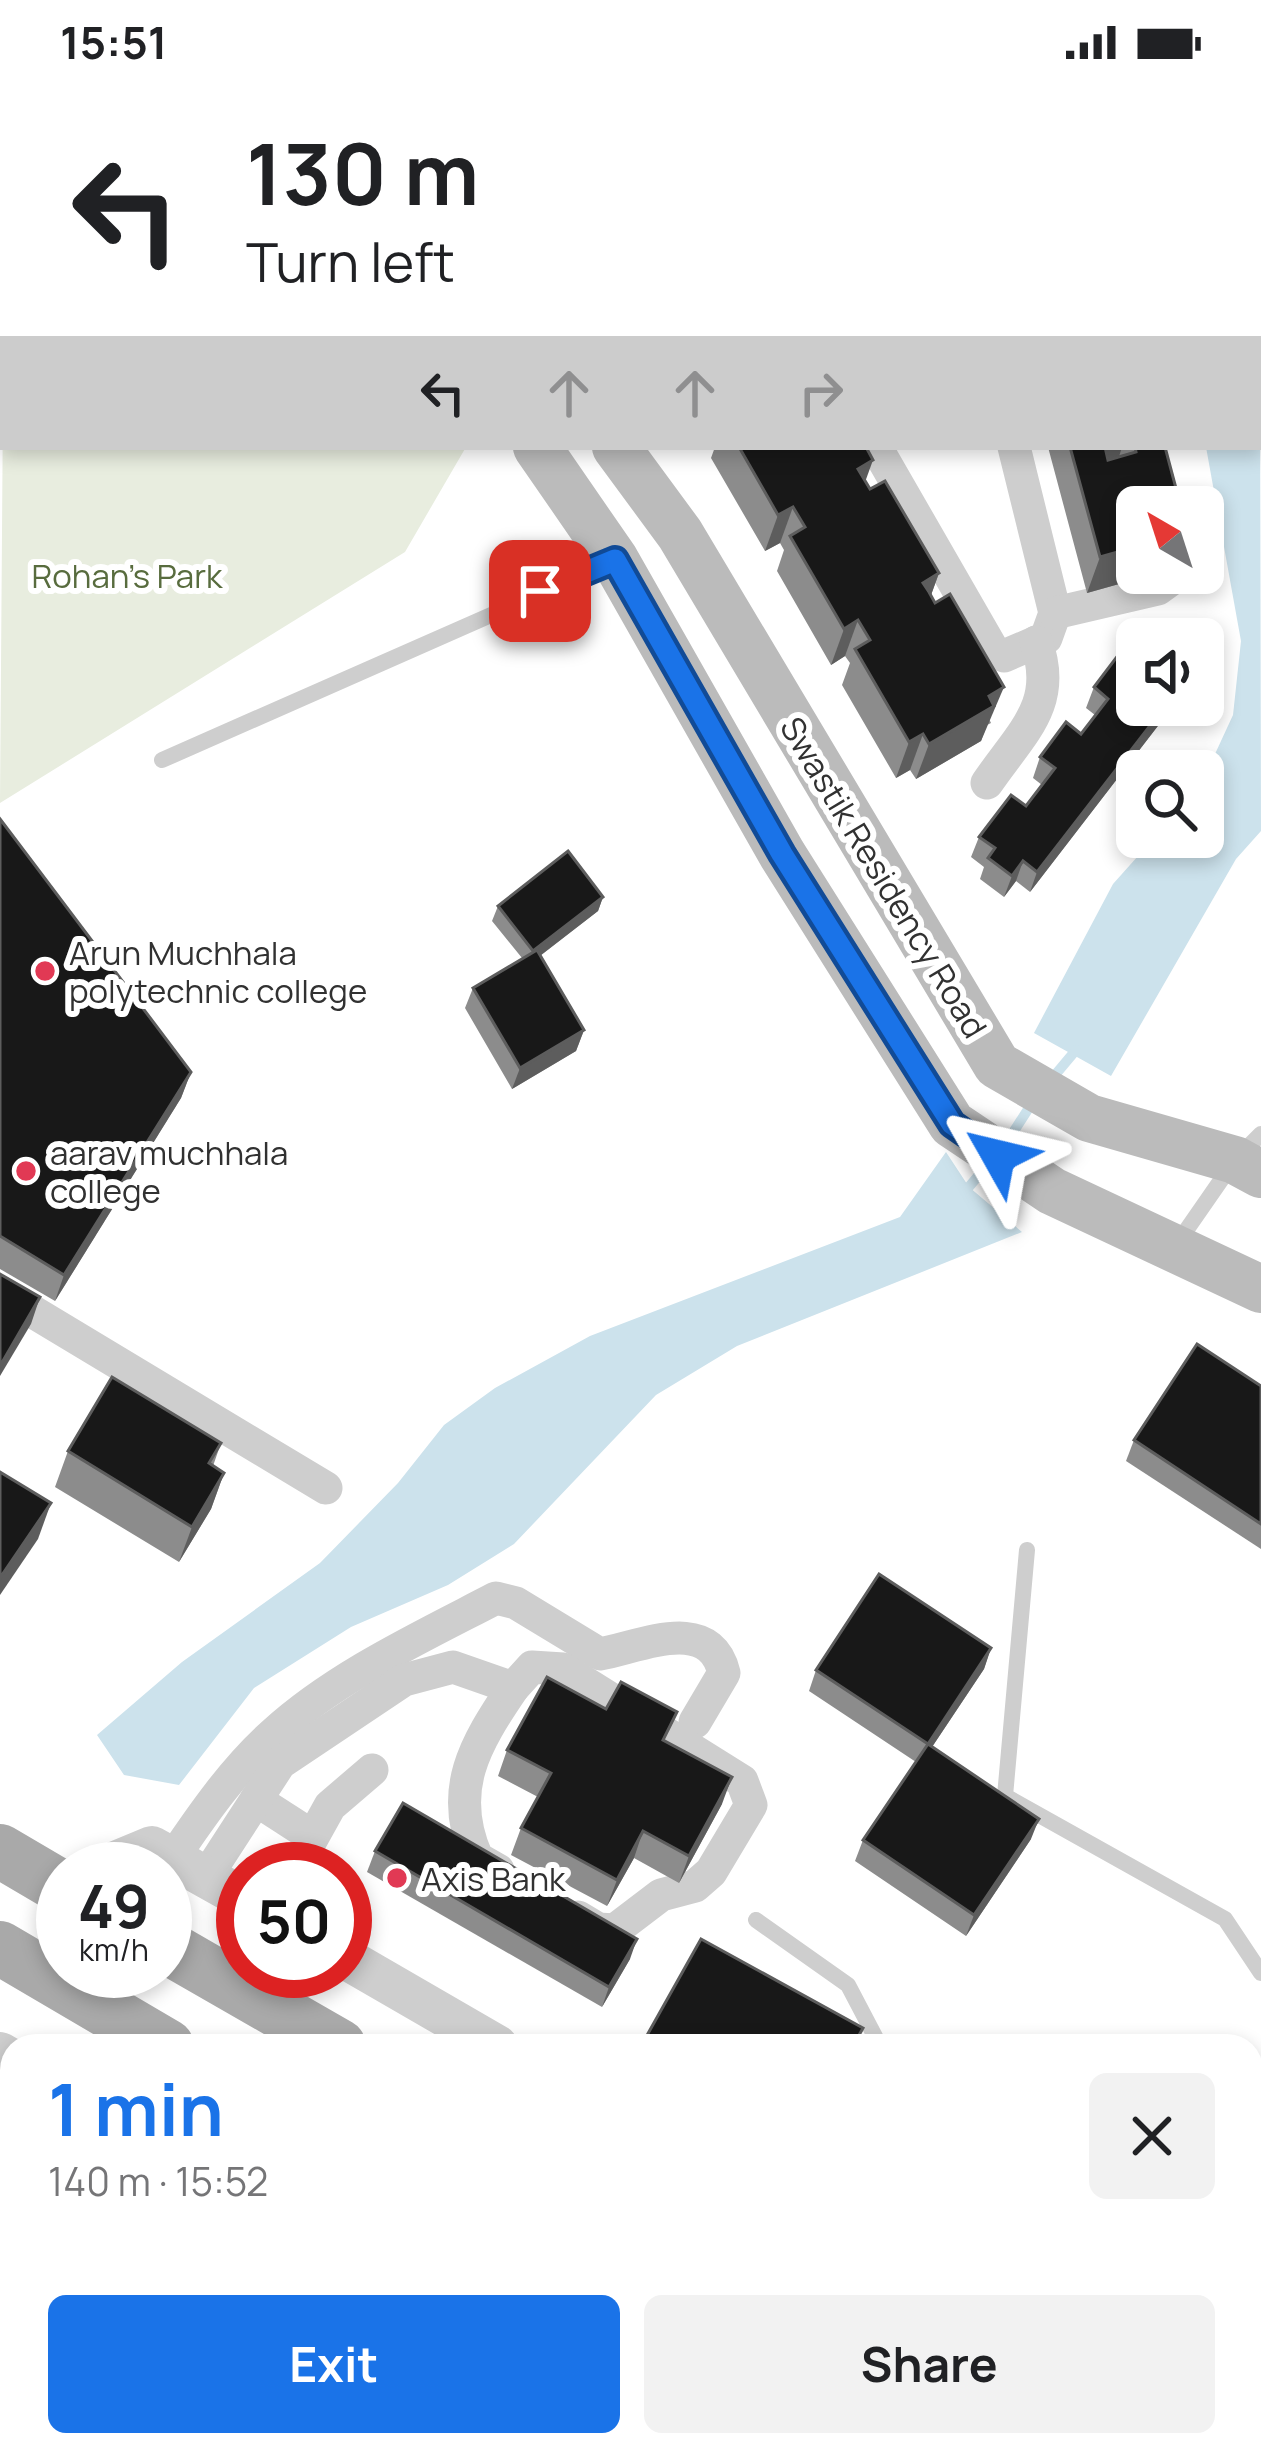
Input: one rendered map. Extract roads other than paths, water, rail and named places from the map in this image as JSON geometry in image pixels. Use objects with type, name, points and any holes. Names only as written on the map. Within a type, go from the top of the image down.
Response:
[{"type":"main road","points":[[538,450],[603,542],[782,854],[952,1124],[1052,1191],[1261,1289]]},
{"type":"main road","name":"Swastik Residency Road","points":[[618,450],[680,534],[997,1065],[1089,1118],[1252,1156]]},
{"type":"main road","points":[[603,542],[645,487]]},
{"type":"main road","points":[[0,1852],[36,1867]]},
{"type":"main road","points":[[0,1948],[147,2034]]},
{"type":"main road","points":[[192,1962],[318,2034]]},
{"type":"street","points":[[878,450],[994,652],[1004,656],[1053,630],[1055,613],[1015,450]]},
{"type":"street","points":[[1055,613],[1137,594]]},
{"type":"street","points":[[987,783],[1046,695],[1047,670],[1036,642]]},
{"type":"street","points":[[0,1292],[326,1488]]},
{"type":"street","points":[[192,1860],[206,1810],[273,1733],[347,1682],[496,1598],[516,1603],[600,1654],[687,1636],[709,1647],[724,1673],[695,1722]]},
{"type":"street","points":[[192,1865],[256,1800],[280,1763],[404,1680],[453,1667],[513,1688]]},
{"type":"street","points":[[518,1882],[477,1858],[464,1802],[474,1746],[532,1667],[563,1669],[742,1781],[752,1805],[711,1872],[695,1886],[661,1894],[615,1930],[598,1929],[558,1905]]},
{"type":"street","points":[[309,1842],[330,1806],[372,1770]]},
{"type":"street","points":[[256,1800],[312,1837]]},
{"type":"street","points":[[372,1974],[476,2034]]},
{"type":"lane","points":[[162,760],[603,542]]},
{"type":"lane","points":[[1175,1246],[1252,1156]]},
{"type":"lane","points":[[1027,1550],[1005,1796],[1225,1919],[1261,1973]]},
{"type":"lane","points":[[756,1919],[848,1985],[874,2034]]},
{"type":"water","points":[[1207,450],[1260,450],[1261,831],[1236,859],[1111,1076],[1034,1033],[1113,884],[1136,858],[1224,858],[1224,750],[1217,750],[1233,715],[1241,641],[1224,547],[1224,486],[1213,486]]},
{"type":"water","points":[[946,1152],[969,1187],[1022,1232],[737,1346],[656,1395],[514,1544],[448,1585],[351,1627],[254,1688],[179,1785],[124,1775],[97,1735],[182,1662],[320,1563],[398,1483],[444,1425],[495,1388],[590,1336],[900,1217]]},
{"type":"waterway","points":[[1050,1081],[1076,1050]]},
{"type":"waterway","points":[[1005,1145],[1034,1100]]},
{"type":"waterway","points":[[963,1194],[989,1163]]},
{"type":"place","name":"Arun Muchhala polytechnic college","points":[[45,971]]},
{"type":"place","name":"aarav muchhala college","points":[[26,1171]]},
{"type":"place","name":"Axis Bank","points":[[397,1878]]},
{"type":"park label","name":"Rohan's Park","points":[[127,575]]}]
